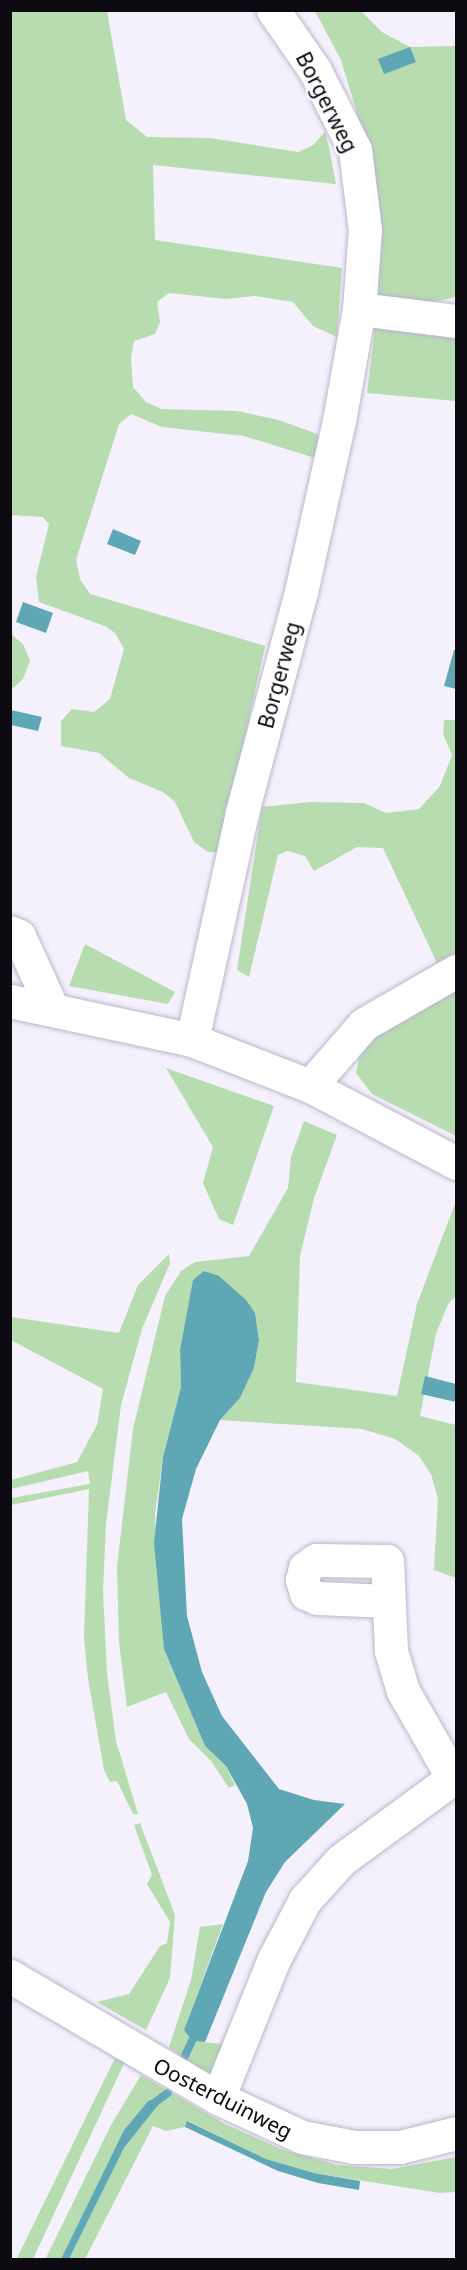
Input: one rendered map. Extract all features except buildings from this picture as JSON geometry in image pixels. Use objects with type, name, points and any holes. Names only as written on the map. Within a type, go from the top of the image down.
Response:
[{"type":"street","name":"Borgerweg","points":[[192,1040],[242,812],[301,592],[339,421],[359,309],[365,230],[355,150],[314,69],[273,10]]},
{"type":"street","points":[[359,309],[456,321]]},
{"type":"street","points":[[10,932],[19,936],[52,1008]]},
{"type":"street","points":[[310,1086],[364,1024],[456,971]]},
{"type":"street","points":[[10,1001],[52,1008],[192,1040],[310,1086],[456,1162]]},
{"type":"street","points":[[218,2098],[274,1959],[305,1900],[341,1860],[455,1778],[403,1691],[391,1651],[388,1600]]},
{"type":"street","name":"Oosterduinweg","points":[[10,1976],[218,2098],[302,2137],[354,2147],[400,2147],[456,2133]]},
{"type":"green space","points":[[11,11],[107,11],[126,120],[147,137],[210,138],[298,152],[313,145],[325,132],[329,147],[336,184],[153,165],[155,240],[342,268],[337,337],[313,326],[293,302],[255,296],[226,299],[169,293],[157,302],[160,322],[155,334],[134,341],[131,358],[133,387],[146,402],[161,409],[237,411],[279,420],[320,435],[315,458],[244,436],[162,427],[131,414],[119,424],[76,560],[80,579],[90,594],[265,646],[220,852],[208,852],[194,842],[175,802],[163,792],[129,778],[99,753],[61,746],[61,721],[72,709],[94,712],[110,699],[124,649],[115,633],[105,626],[39,602],[36,577],[49,524],[43,517],[11,515]]},
{"type":"green space","points":[[315,11],[361,11],[382,32],[410,47],[456,46],[456,297],[430,303],[378,296],[381,246],[370,156],[341,60]]},
{"type":"green space","points":[[377,313],[456,317],[456,401],[367,393]]},
{"type":"green space","points":[[11,634],[23,644],[30,661],[23,679],[11,690]]},
{"type":"green space","points":[[444,720],[456,720],[456,953],[437,963],[383,848],[357,847],[314,871],[305,856],[288,851],[278,855],[249,977],[237,970],[262,807],[310,802],[364,803],[386,813],[419,809],[440,786],[452,755],[443,734]]},
{"type":"green space","points":[[85,944],[175,992],[168,1004],[69,986]]},
{"type":"green space","points":[[456,990],[456,1136],[372,1094],[356,1073],[363,1041]]},
{"type":"green space","points":[[166,1068],[274,1106],[233,1225],[219,1219],[203,1183],[213,1147]]},
{"type":"green space","points":[[304,1121],[337,1135],[314,1198],[300,1256],[296,1382],[397,1396],[417,1304],[456,1201],[456,1296],[448,1304],[436,1334],[420,1416],[456,1425],[456,1578],[434,1570],[438,1499],[431,1474],[418,1455],[395,1439],[362,1429],[220,1420],[240,1398],[254,1368],[259,1340],[255,1313],[187,1316],[180,1350],[181,1387],[163,1457],[155,1514],[157,1578],[164,1617],[164,1649],[205,1746],[226,1766],[235,1785],[229,1788],[211,1761],[189,1739],[166,1692],[127,1707],[119,1642],[117,1567],[133,1429],[165,1296],[181,1271],[195,1262],[249,1256],[288,1188],[291,1157]]},
{"type":"green space","points":[[169,1254],[170,1263],[142,1329],[121,1405],[106,1524],[103,1591],[107,1674],[116,1741],[138,1814],[133,1814],[117,1781],[110,1782],[104,1770],[88,1679],[84,1637],[89,1489],[11,1505],[11,1498],[90,1484],[88,1471],[11,1489],[11,1480],[77,1462],[97,1425],[103,1389],[11,1340],[11,1317],[119,1333],[138,1285]]},
{"type":"green space","points":[[140,1823],[175,1915],[170,1978],[146,2030],[97,2002],[129,1994],[160,1946],[167,1943],[170,1922],[147,1884],[152,1875],[134,1825]]},
{"type":"green space","points":[[223,1924],[184,2030],[192,2041],[223,2044],[211,2077],[169,2047],[191,1980],[200,1927]]},
{"type":"green space","points":[[118,2052],[127,2057],[33,2259],[16,2260]]},
{"type":"green space","points":[[141,2075],[225,2124],[281,2149],[337,2165],[392,2169],[456,2157],[456,2192],[440,2193],[314,2173],[266,2159],[188,2121],[185,2127],[166,2131],[153,2126],[85,2259],[69,2259],[124,2148],[157,2106],[149,2100],[124,2130],[61,2259],[45,2260],[111,2125]]},
{"type":"water","points":[[410,47],[416,62],[384,74],[378,59]]},
{"type":"water","points":[[113,529],[141,541],[135,555],[107,544]]},
{"type":"water","points":[[23,602],[53,613],[46,633],[16,622]]},
{"type":"water","points":[[454,650],[456,650],[456,689],[444,686]]},
{"type":"water","points":[[11,710],[42,717],[38,731],[11,725]]},
{"type":"water","points":[[204,1271],[219,1276],[246,1300],[255,1313],[259,1340],[254,1368],[240,1398],[220,1420],[196,1469],[182,1519],[187,1616],[202,1672],[222,1716],[279,1789],[314,1800],[345,1804],[285,1862],[266,1892],[205,2042],[192,2041],[184,2030],[248,1861],[253,1828],[247,1804],[226,1766],[205,1746],[164,1649],[154,1543],[163,1457],[181,1387],[180,1350],[193,1280]]},
{"type":"water","points":[[425,1376],[456,1384],[456,1402],[421,1394]]},
{"type":"water","points":[[149,2100],[158,2105],[124,2148],[69,2259],[61,2259],[124,2130]]},
{"type":"water","points":[[187,2121],[266,2159],[314,2173],[360,2181],[359,2190],[318,2183],[278,2171],[185,2127]]},
{"type":"waterway","points":[[184,2058],[192,2041]]},
{"type":"waterway","points":[[154,2103],[168,2093]]}]
